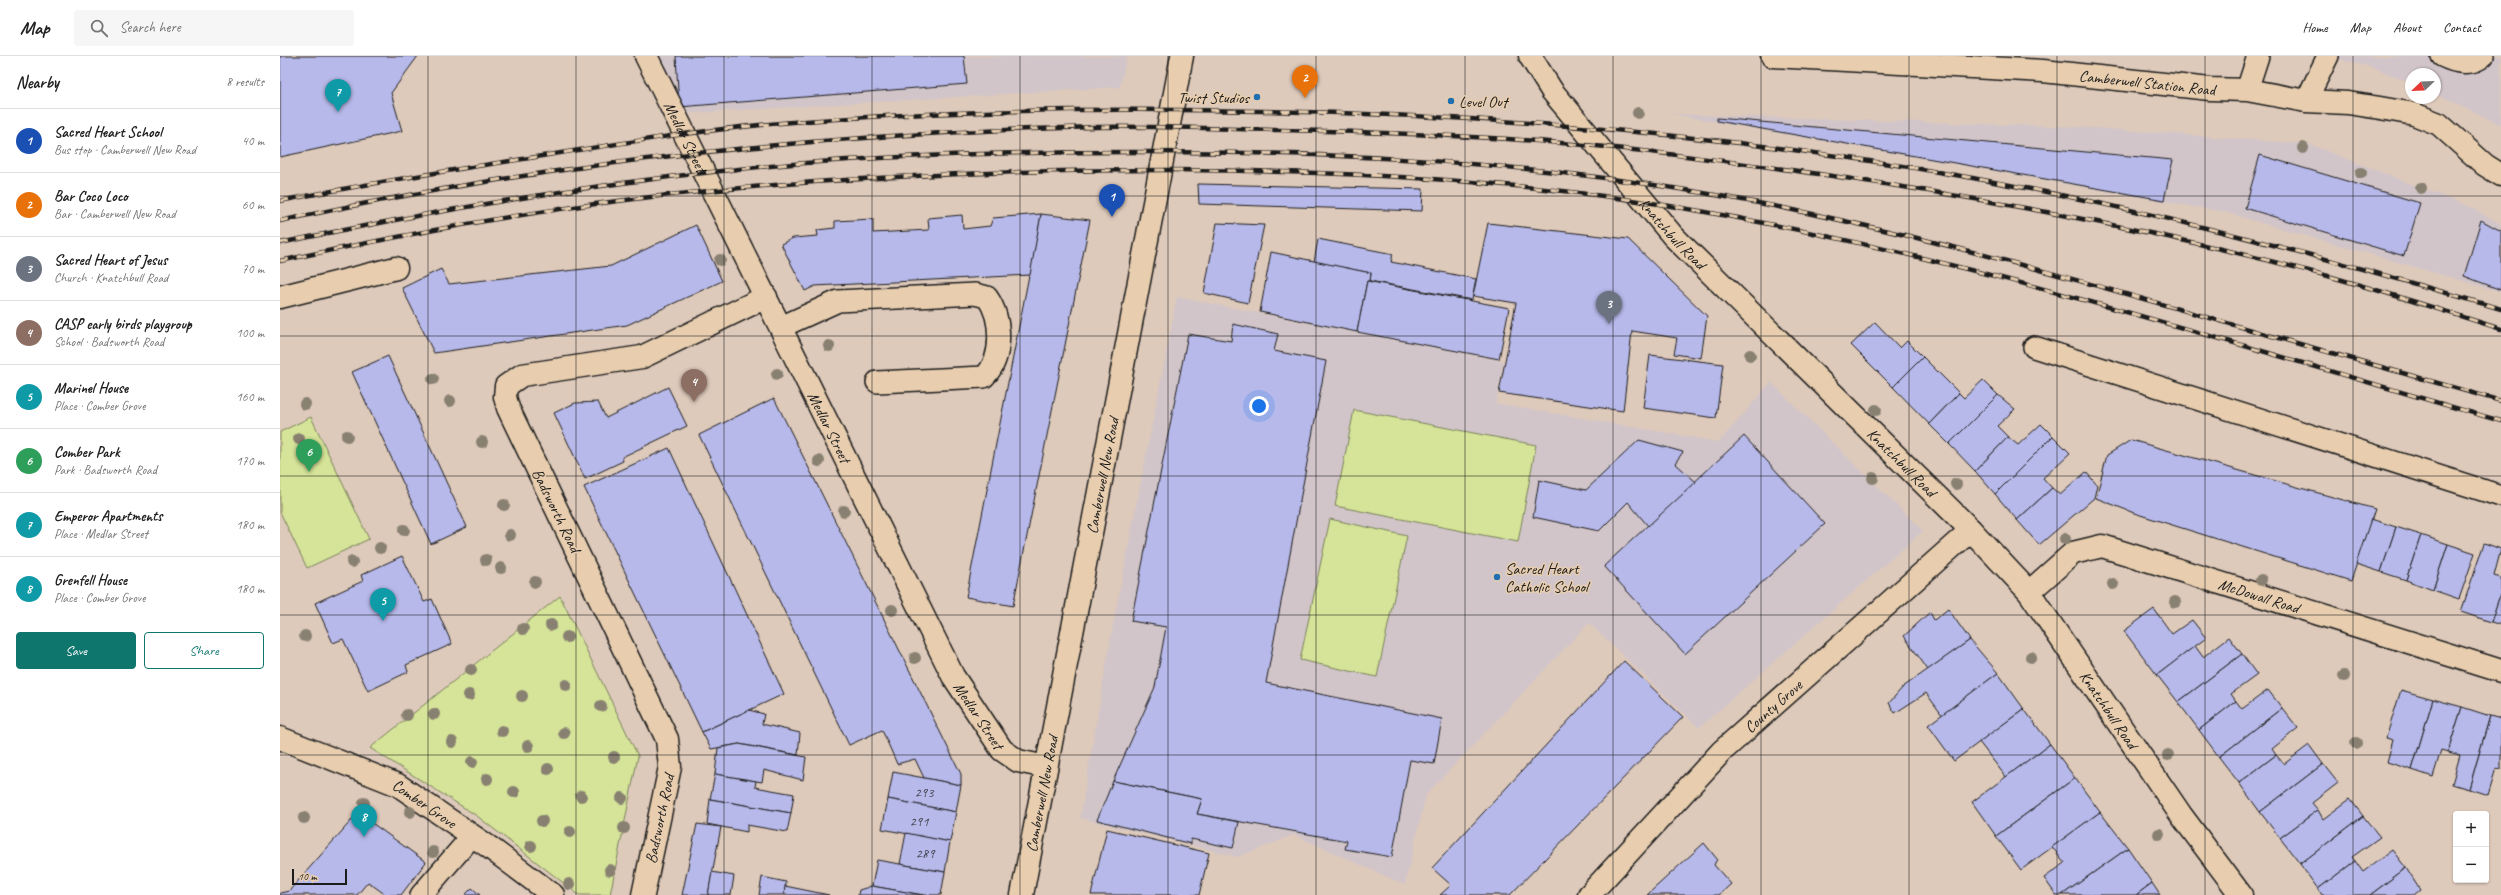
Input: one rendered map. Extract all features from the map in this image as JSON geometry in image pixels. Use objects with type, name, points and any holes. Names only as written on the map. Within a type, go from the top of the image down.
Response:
[{"type":"main road","name":"Medlar Street","points":[[646,56],[953,676],[1002,750],[1018,761],[1046,767]]},
{"type":"main road","name":"Camberwell New Road","points":[[1022,895],[1182,56]]},
{"type":"main road","name":"Knatchbull Road","points":[[1530,56],[1552,91],[1673,236],[1971,530],[2029,592],[2181,815],[2241,895]]},
{"type":"main road","name":"Camberwell Station Road","points":[[1772,56],[1967,62],[2210,88],[2247,90],[2306,101],[2380,108],[2414,114],[2439,124],[2485,165],[2501,175]]},
{"type":"main road","points":[[280,297],[396,268]]},
{"type":"main road","name":"Badsworth Road","points":[[643,895],[670,767],[667,739],[508,408],[505,397],[506,386],[522,375],[642,357],[766,297]]},
{"type":"main road","name":"County Grove","points":[[1589,895],[1722,751],[1971,530]]},
{"type":"main road","name":"McDowall Road","points":[[2029,592],[2073,553],[2102,546],[2501,671]]},
{"type":"main road","name":"Comber Grove","points":[[280,738],[398,785],[472,836],[553,895]]},
{"type":"lane","points":[[2247,90],[2258,56]]},
{"type":"lane","points":[[2306,101],[2328,56]]},
{"type":"lane","points":[[2442,56],[2455,62],[2478,61],[2483,56]]},
{"type":"lane","points":[[780,327],[838,301],[975,294],[987,297],[994,307],[997,320],[998,353],[992,369],[984,377],[876,382]]},
{"type":"lane","points":[[2034,347],[2501,496]]},
{"type":"lane","points":[[421,895],[472,836]]},
{"type":"shaded area","points":[[659,56],[1127,56],[1120,87],[680,114]]},
{"type":"shaded area","points":[[2325,56],[2501,56],[2501,125],[2441,96],[2441,68],[2405,68],[2405,80],[2375,68]]},
{"type":"shaded area","points":[[1670,114],[2082,127],[2309,144],[2468,206],[2501,224],[2501,292],[2224,212]]},
{"type":"shaded area","name":"Sacred Heart Catholic School","points":[[1177,297],[1504,361],[1496,403],[1719,442],[1771,382],[1923,531],[1699,728],[1589,623],[1426,795],[1405,885],[1294,835],[1238,857],[1080,818],[1113,624]]},
{"type":"green space","points":[[1354,410],[1536,445],[1518,542],[1335,506]]},
{"type":"green space","points":[[311,417],[369,539],[307,568],[280,512],[280,432]]},
{"type":"green space","points":[[1330,519],[1407,536],[1377,677],[1300,660]]},
{"type":"green space","points":[[560,596],[638,756],[610,895],[579,895],[477,816],[370,748]]},
{"type":"building","points":[[280,56],[418,56],[391,93],[402,131],[280,157]]},
{"type":"building","points":[[676,56],[964,56],[967,84],[679,107]]},
{"type":"building","points":[[1717,118],[2173,160],[2164,200],[1717,121]]},
{"type":"building","points":[[2260,155],[2420,203],[2404,256],[2245,208]]},
{"type":"building","points":[[1198,184],[1423,189],[1422,211],[1199,204]]},
{"type":"building","points":[[1041,214],[1090,220],[1013,606],[966,597]]},
{"type":"building","points":[[1041,214],[1030,275],[815,286],[805,291],[781,244],[793,238],[818,236],[817,230],[835,228],[835,221],[873,219],[873,233],[929,230],[928,218],[962,215],[963,229],[990,226],[993,218]]},
{"type":"building","points":[[2481,220],[2501,231],[2501,290],[2464,276]]},
{"type":"building","points":[[1217,223],[1264,225],[1248,303],[1204,293]]},
{"type":"building","points":[[1488,223],[1628,239],[1707,316],[1701,358],[1674,354],[1677,338],[1632,331],[1623,411],[1499,393],[1516,303],[1473,296]]},
{"type":"building","points":[[696,225],[722,281],[627,325],[434,353],[402,288],[441,269],[449,284],[611,266]]},
{"type":"building","points":[[1318,239],[1393,254],[1391,262],[1476,279],[1472,300],[1370,281],[1371,273],[1314,262]]},
{"type":"building","points":[[1271,252],[1371,273],[1370,281],[1367,281],[1357,332],[1260,312]]},
{"type":"building","points":[[1367,281],[1509,308],[1499,359],[1357,332]]},
{"type":"building","points":[[1875,322],[1900,348],[1907,341],[1923,357],[1893,387],[1851,345]]},
{"type":"building","points":[[1233,324],[1278,334],[1274,351],[1326,361],[1266,683],[1442,719],[1434,764],[1410,760],[1392,857],[1345,849],[1347,841],[1197,814],[1202,799],[1113,781],[1155,687],[1166,627],[1131,621],[1188,334],[1231,341]]},
{"type":"building","points":[[1650,355],[1723,364],[1716,418],[1643,408]]},
{"type":"building","points":[[388,356],[467,527],[431,544],[352,372]]},
{"type":"building","points":[[1923,357],[1959,393],[1929,424],[1893,387]]},
{"type":"building","points":[[1983,380],[1998,395],[1949,444],[1929,424],[1959,393],[1964,398]]},
{"type":"building","points":[[668,387],[687,426],[622,457],[623,461],[585,479],[554,413],[575,403],[598,402],[606,418]]},
{"type":"building","points":[[1998,395],[2015,409],[1997,426],[2008,437],[1975,471],[1949,444]]},
{"type":"building","points":[[774,398],[961,774],[961,785],[924,778],[915,759],[897,764],[882,730],[849,745],[699,435]]},
{"type":"building","points":[[2041,424],[2053,436],[1995,494],[1975,471],[2008,437],[2018,445]]},
{"type":"building","points":[[1744,436],[1825,524],[1685,654],[1604,566]]},
{"type":"building","points":[[2053,436],[2070,453],[2043,478],[2052,488],[2017,520],[1995,494]]},
{"type":"building","points":[[1639,440],[1683,452],[1675,463],[1696,482],[1648,526],[1628,502],[1599,531],[1533,517],[1539,480],[1586,490]]},
{"type":"building","points":[[2131,440],[2375,509],[2351,581],[2134,513],[2096,498],[2107,455]]},
{"type":"building","points":[[669,448],[784,694],[702,732],[584,487]]},
{"type":"building","points":[[2086,472],[2097,485],[2094,498],[2039,545],[2017,520],[2052,488],[2060,495]]},
{"type":"building","points":[[2371,519],[2396,527],[2381,572],[2356,564]]},
{"type":"building","points":[[2396,527],[2421,535],[2406,580],[2381,572]]},
{"type":"building","points":[[2421,535],[2448,544],[2433,590],[2406,580]]},
{"type":"building","points":[[2484,543],[2501,549],[2494,576],[2501,578],[2501,592],[2491,622],[2461,612]]},
{"type":"building","points":[[2448,544],[2475,553],[2459,599],[2433,590]]},
{"type":"building","points":[[402,556],[424,602],[432,599],[452,644],[406,665],[408,672],[368,691],[343,639],[333,643],[315,603],[363,581],[361,575]]},
{"type":"building","points":[[2501,592],[2501,625],[2491,622]]},
{"type":"building","points":[[1948,609],[1970,640],[1928,670],[1904,636],[1930,612],[1934,620]]},
{"type":"building","points":[[2154,609],[2172,634],[2192,620],[2206,638],[2157,675],[2124,631]]},
{"type":"building","points":[[2229,637],[2242,654],[2178,702],[2157,675],[2195,646],[2203,657]]},
{"type":"building","points":[[1970,640],[1998,673],[1942,715],[1926,693],[1895,713],[1889,703],[1903,687]]},
{"type":"building","points":[[2242,654],[2257,675],[2231,694],[2236,701],[2199,730],[2178,702]]},
{"type":"building","points":[[1624,661],[1683,717],[1510,895],[1440,895],[1451,885],[1432,868]]},
{"type":"building","points":[[1998,673],[2024,709],[1954,761],[1928,725]]},
{"type":"building","points":[[2268,690],[2282,708],[2219,757],[2199,730],[2236,701],[2242,709]]},
{"type":"building","points":[[2401,690],[2433,699],[2412,770],[2387,762],[2393,740],[2386,738]]},
{"type":"building","points":[[2433,699],[2462,707],[2448,752],[2441,750],[2433,777],[2412,770]]},
{"type":"building","points":[[2462,707],[2490,716],[2469,789],[2452,784],[2460,755],[2448,752]]},
{"type":"building","points":[[2282,708],[2298,728],[2272,749],[2276,755],[2239,783],[2219,757]]},
{"type":"building","points":[[2024,709],[2050,744],[2006,777],[1979,742]]},
{"type":"building","points":[[749,710],[764,714],[762,724],[800,733],[798,755],[739,744],[711,749],[702,732]]},
{"type":"building","points":[[2490,716],[2501,719],[2501,769],[2496,768],[2488,795],[2469,789]]},
{"type":"building","points":[[739,744],[806,757],[803,780],[764,770],[762,782],[715,774],[718,748]]},
{"type":"building","points":[[2050,744],[2075,778],[1996,836],[1972,802]]},
{"type":"building","points":[[2309,745],[2323,764],[2260,812],[2239,783],[2276,755],[2284,764]]},
{"type":"building","points":[[2323,764],[2338,783],[2312,803],[2318,810],[2280,838],[2260,812]]},
{"type":"building","points":[[893,772],[961,785],[956,812],[888,799]]},
{"type":"building","points":[[715,774],[756,781],[755,787],[794,794],[791,813],[710,799]]},
{"type":"building","points":[[2075,778],[2100,812],[2021,870],[1996,836]]},
{"type":"building","points":[[1113,781],[1202,799],[1197,814],[1239,822],[1233,848],[1191,839],[1191,844],[1097,820]]},
{"type":"building","points":[[710,799],[791,813],[787,832],[747,825],[747,832],[707,824]]},
{"type":"building","points":[[888,799],[956,812],[950,842],[882,829]]},
{"type":"building","points":[[2350,799],[2363,816],[2300,864],[2280,838],[2318,810],[2323,819]]},
{"type":"building","points":[[2100,812],[2128,848],[2062,895],[2056,895],[2044,878],[2065,863],[2052,847]]},
{"type":"building","points":[[358,813],[426,862],[401,895],[386,895],[368,882],[357,895],[280,895],[280,893],[289,891]]},
{"type":"building","points":[[2363,816],[2380,837],[2352,857],[2355,861],[2318,889],[2300,864]]},
{"type":"building","points":[[697,824],[721,827],[708,895],[682,895]]},
{"type":"building","points":[[1107,829],[1209,853],[1199,895],[1091,895]]},
{"type":"building","points":[[906,833],[950,842],[945,872],[900,864]]},
{"type":"building","points":[[1704,843],[1717,859],[1714,865],[1731,884],[1719,895],[1647,895]]},
{"type":"building","points":[[2128,848],[2152,883],[2136,895],[2062,895]]},
{"type":"building","points":[[2392,850],[2406,868],[2370,895],[2322,895],[2318,889],[2355,861],[2363,872]]},
{"type":"building","points":[[877,860],[945,872],[941,895],[923,895],[872,886]]},
{"type":"building","points":[[2406,868],[2420,890],[2414,895],[2370,895]]},
{"type":"building","points":[[712,872],[734,876],[731,895],[708,895]]},
{"type":"building","points":[[762,877],[786,882],[784,895],[759,895]]},
{"type":"building","points":[[2152,883],[2160,895],[2136,895]]},
{"type":"building","points":[[785,886],[829,895],[784,895]]},
{"type":"building","points":[[872,886],[923,895],[858,895],[859,890]]},
{"type":"building","points":[[472,888],[480,895],[465,895]]},
{"type":"railway","points":[[280,201],[408,178],[696,132],[793,122],[937,114],[1081,110],[1177,110],[1403,115],[1628,131],[1741,143],[1853,158],[1964,176],[2075,198],[2235,235],[2342,263],[2501,309]]},
{"type":"railway","points":[[280,221],[381,200],[483,182],[585,167],[687,154],[892,136],[995,130],[1098,127],[1166,127],[1455,136],[1526,140],[1626,149],[1819,174],[2011,205],[2139,231],[2265,260],[2371,288],[2501,329]]},
{"type":"railway","points":[[280,243],[394,220],[566,191],[681,175],[841,160],[943,155],[1147,152],[1212,152],[1407,159],[1537,170],[1602,178],[1744,200],[1820,216],[1896,233],[2047,272],[2501,401]]},
{"type":"railway","points":[[280,261],[422,232],[564,208],[723,189],[850,179],[978,173],[1105,170],[1303,172],[1436,179],[1635,200],[1802,231],[1903,253],[2004,278],[2104,306],[2501,421]]},
{"type":"place","name":"Twist Studios","points":[[1257,97]]},
{"type":"place","name":"Bar Coco Loco","points":[[1305,98]]},
{"type":"place","name":"Level Out","points":[[1451,101]]},
{"type":"place","name":"Emperor Apartments","points":[[338,112]]},
{"type":"place","name":"Sacred Heart School","points":[[1112,217]]},
{"type":"place","name":"Sacred Heart of Jesus","points":[[1609,324]]},
{"type":"place","name":"CASP early birds playgroup","points":[[694,402]]},
{"type":"place","name":"Comber Park","points":[[309,472]]},
{"type":"place","name":"Sacred Heart Catholic School","points":[[1497,577]]},
{"type":"place","name":"Marinel House","points":[[383,621]]},
{"type":"place","name":"Grenfell House","points":[[364,837]]}]
